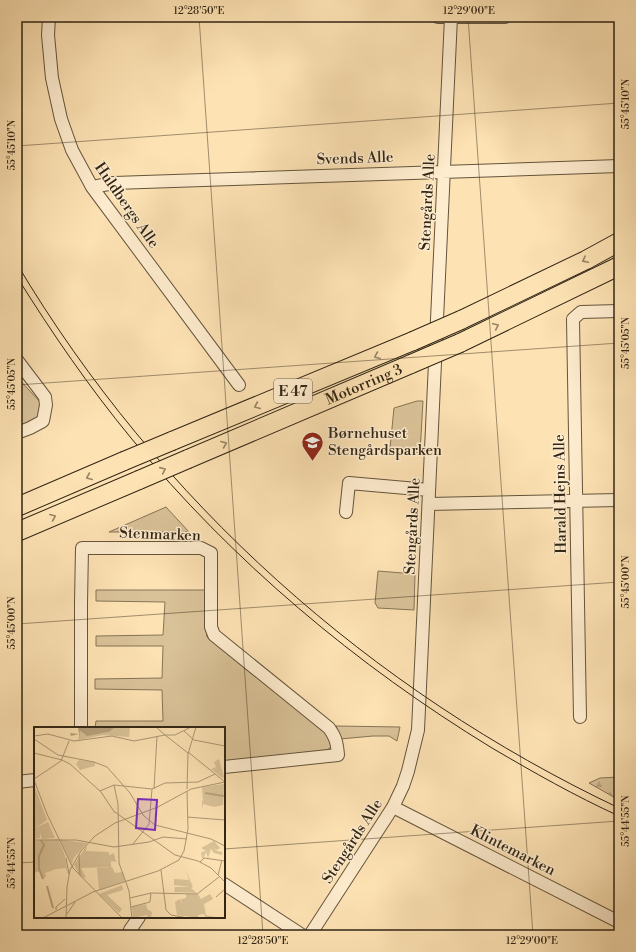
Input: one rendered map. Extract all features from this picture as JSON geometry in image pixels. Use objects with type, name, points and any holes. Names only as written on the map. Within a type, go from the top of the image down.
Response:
[{"type":"highway","name":"Motorring 3","points":[[17,507],[461,320],[578,264],[619,242]]},
{"type":"highway","name":"Motorring 3","points":[[17,532],[460,343],[619,266]]},
{"type":"street","name":"Huldbergs Alle","points":[[48,17],[52,78],[61,119],[72,150],[92,187],[239,386]]},
{"type":"street","points":[[438,17],[505,17]]},
{"type":"street","name":"Stengårds Alle","points":[[315,933],[393,807],[408,771],[418,730],[451,17]]},
{"type":"street","name":"Svends Alle","points":[[92,187],[114,183],[619,166]]},
{"type":"street","name":"Harald Hejns Alle","points":[[580,717],[573,319],[581,312],[619,311]]},
{"type":"street","points":[[17,360],[44,397],[46,406],[43,421],[17,433]]},
{"type":"street","points":[[346,512],[349,483],[429,490]]},
{"type":"street","points":[[429,504],[619,500]]},
{"type":"street","name":"Stenmarken","points":[[81,727],[80,603],[82,548],[201,548],[211,553],[211,627],[214,634],[329,728],[335,736],[337,743],[338,755],[225,767]]},
{"type":"street","points":[[17,782],[34,780]]},
{"type":"street","name":"Klintemarken","points":[[393,807],[619,922]]},
{"type":"street","points":[[225,885],[302,935]]},
{"type":"street","points":[[130,930],[138,918]]},
{"type":"green space","points":[[17,377],[40,402],[39,418],[17,429]]},
{"type":"green space","points":[[417,401],[423,401],[420,453],[392,452],[390,448],[394,408]]},
{"type":"green space","points":[[166,507],[189,532],[109,532]]},
{"type":"green space","points":[[378,571],[415,574],[414,610],[378,608],[375,603]]},
{"type":"green space","points":[[96,590],[206,590],[207,637],[248,671],[326,731],[332,744],[330,748],[327,750],[225,763],[225,727],[95,727],[96,721],[163,721],[162,690],[95,689],[95,679],[162,678],[163,646],[96,646],[96,636],[163,635],[165,602],[96,601]]},
{"type":"green space","points":[[336,726],[400,727],[397,741],[389,736],[340,739]]},
{"type":"green space","points":[[619,777],[619,800],[589,783],[600,778]]},
{"type":"tram line","points":[[17,264],[73,351],[136,432],[204,509],[278,581],[356,647],[440,707],[527,760],[619,808]]},
{"type":"tram line","points":[[17,277],[71,359],[131,438],[211,527],[298,608],[392,682],[442,716],[492,748],[539,775],[619,816]]},
{"type":"place","name":"Børnehuset Stengårdsparken","points":[[312,462]]}]
